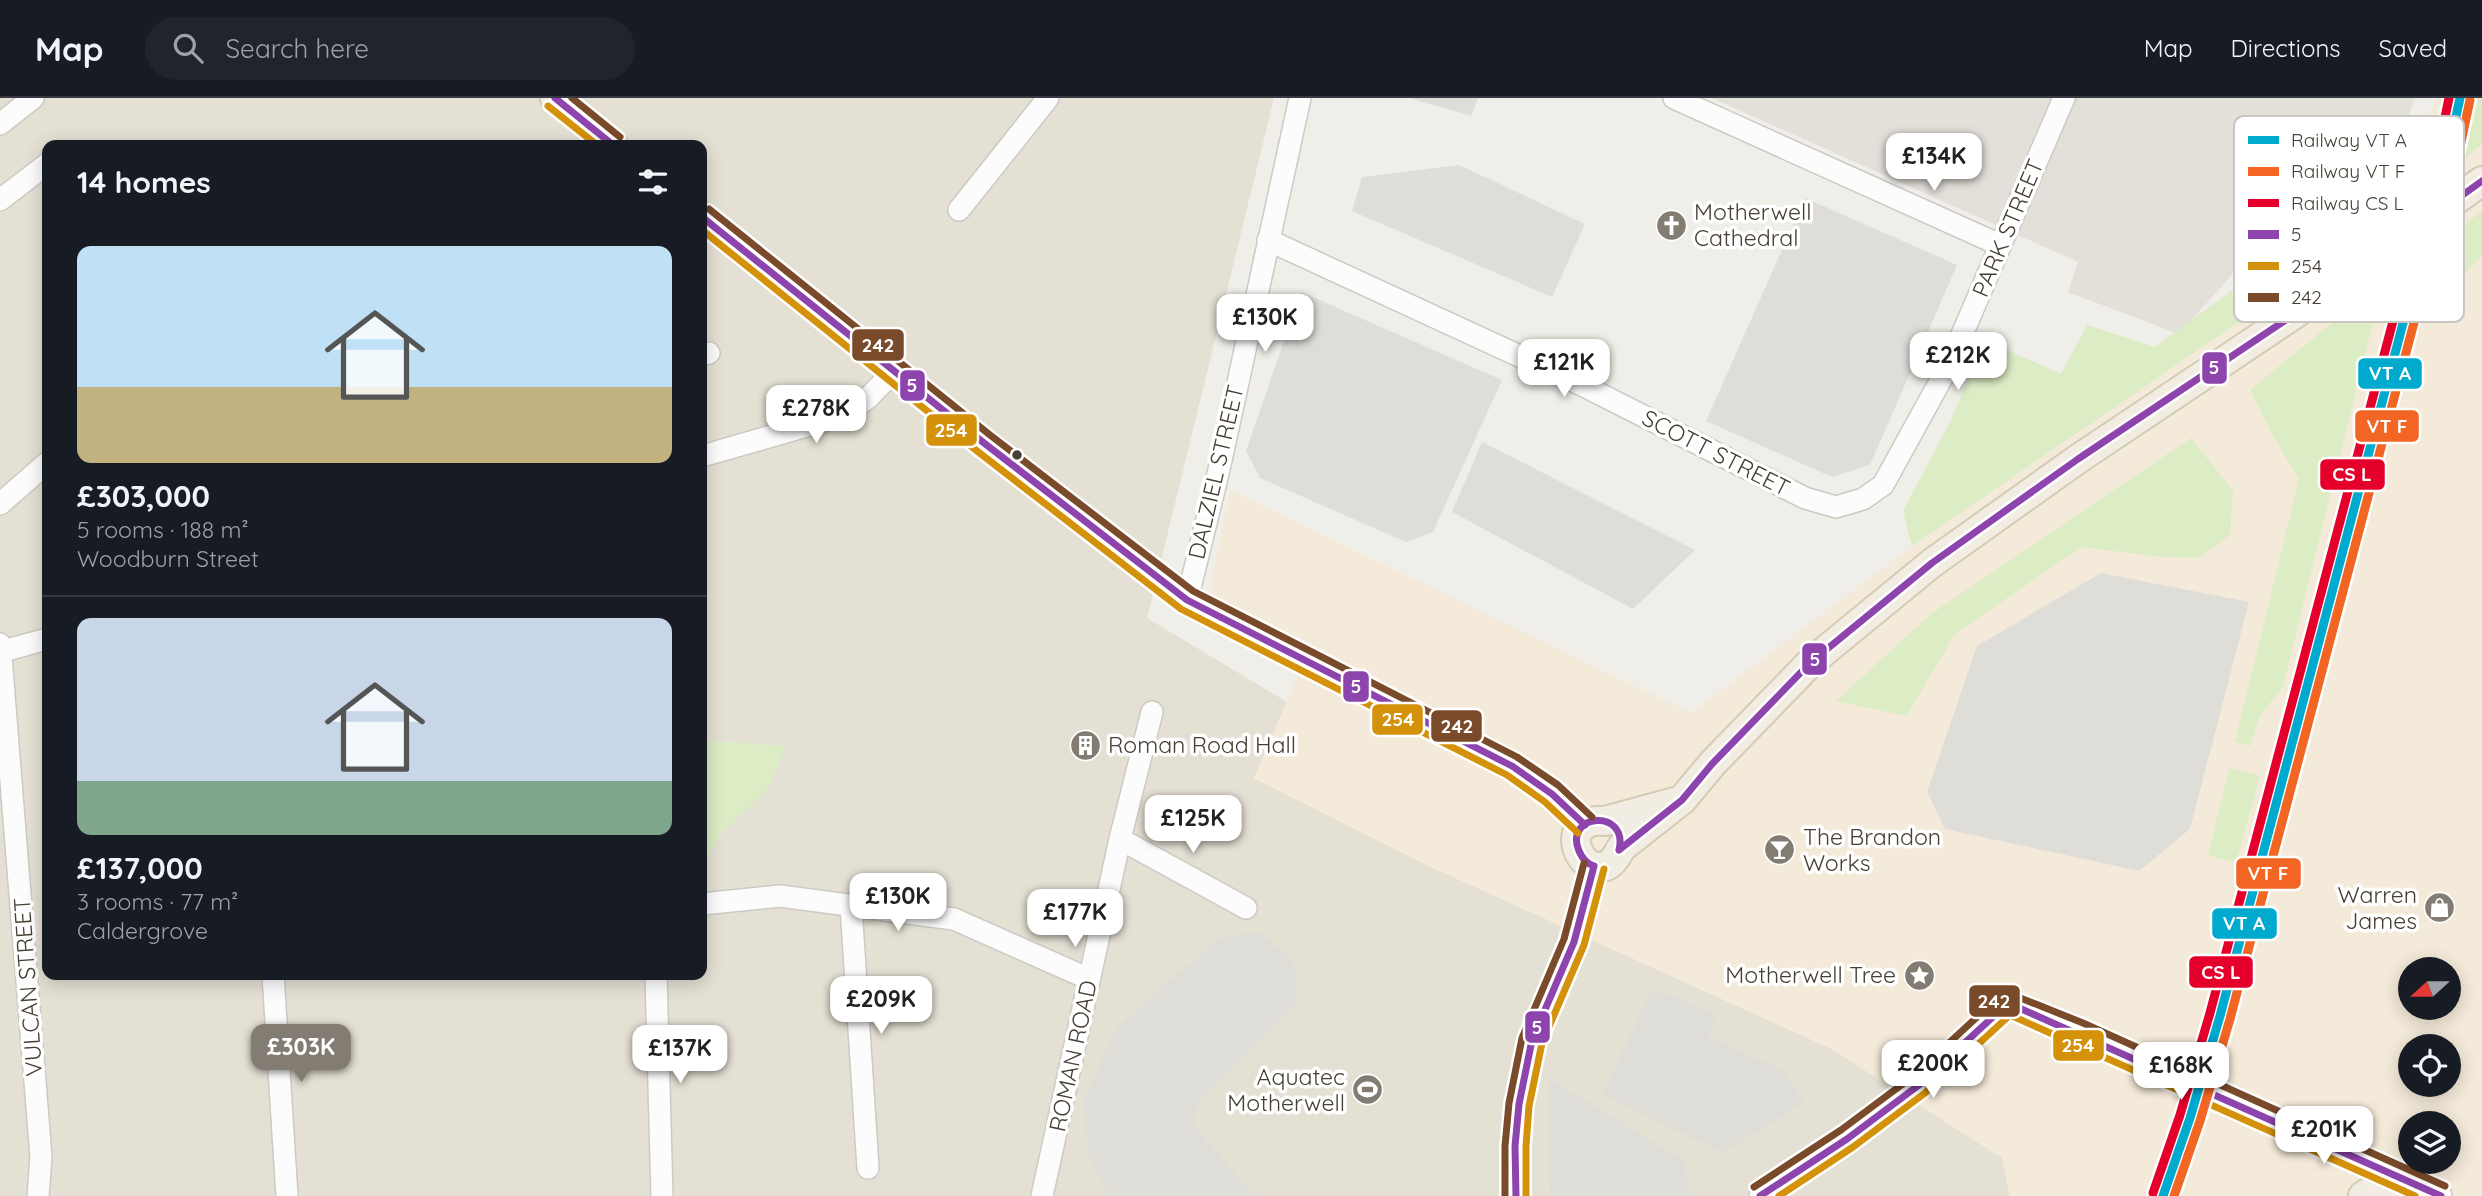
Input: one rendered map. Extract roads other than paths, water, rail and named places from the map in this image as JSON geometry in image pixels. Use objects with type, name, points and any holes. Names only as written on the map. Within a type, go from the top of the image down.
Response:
[{"type":"main road","points":[[555,98],[606,140]]},
{"type":"main road","points":[[2464,194],[2482,181]]},
{"type":"main road","points":[[707,221],[1187,600],[1512,766],[1595,823],[1618,830],[1621,848]]},
{"type":"main road","points":[[1682,800],[1595,823],[1576,836],[1576,850],[1586,863],[1594,866],[1611,863],[1621,848],[1682,800],[1712,764],[1810,663],[1932,563],[2078,459],[2283,322]]},
{"type":"main road","points":[[1516,1196],[1514,1146],[1519,1104],[1532,1040],[1574,942],[1594,866]]},
{"type":"main road","points":[[2362,1196],[2372,1190],[2382,1189],[2393,1190],[2405,1196]]},
{"type":"street","points":[[0,124],[33,98]]},
{"type":"street","points":[[959,210],[1048,98]]},
{"type":"street","name":"DALZIEL STREET","points":[[1187,600],[1218,474],[1300,98]]},
{"type":"street","points":[[1674,98],[2000,244]]},
{"type":"street","name":"PARK STREET","points":[[1864,499],[1883,485],[1948,367],[2064,98]]},
{"type":"street","points":[[0,200],[42,168]]},
{"type":"street","name":"SCOTT STREET","points":[[1268,240],[1580,384],[1805,498],[1836,507],[1864,499]]},
{"type":"street","points":[[707,455],[845,415],[870,397],[894,371]]},
{"type":"street","points":[[0,504],[42,467]]},
{"type":"street","points":[[0,652],[42,640]]},
{"type":"street","name":"VULCAN STREET","points":[[0,644],[41,1157],[38,1196]]},
{"type":"street","name":"ROMAN ROAD","points":[[1042,1196],[1120,839],[1152,712]]},
{"type":"street","points":[[1120,839],[1245,908]]},
{"type":"street","points":[[707,903],[780,896],[954,919],[1090,979]]},
{"type":"street","points":[[851,906],[868,1168]]},
{"type":"street","points":[[273,980],[287,1196]]},
{"type":"street","points":[[656,980],[662,1196]]},
{"type":"street","points":[[1763,1193],[1825,1153],[1919,1085],[2008,1003],[2441,1196]]},
{"type":"railway","points":[[2441,116],[2444,98]]},
{"type":"place","name":"Motherwell Cathedral","points":[[1671,225]]},
{"type":"place","name":"Roman Road Hall","points":[[1085,745]]},
{"type":"place","name":"The Brandon Works","points":[[1780,850]]},
{"type":"place","name":"Warren James","points":[[2440,908]]},
{"type":"place","name":"Motherwell Tree","points":[[1919,975]]},
{"type":"place","name":"Aquatec Motherwell","points":[[1368,1090]]}]
